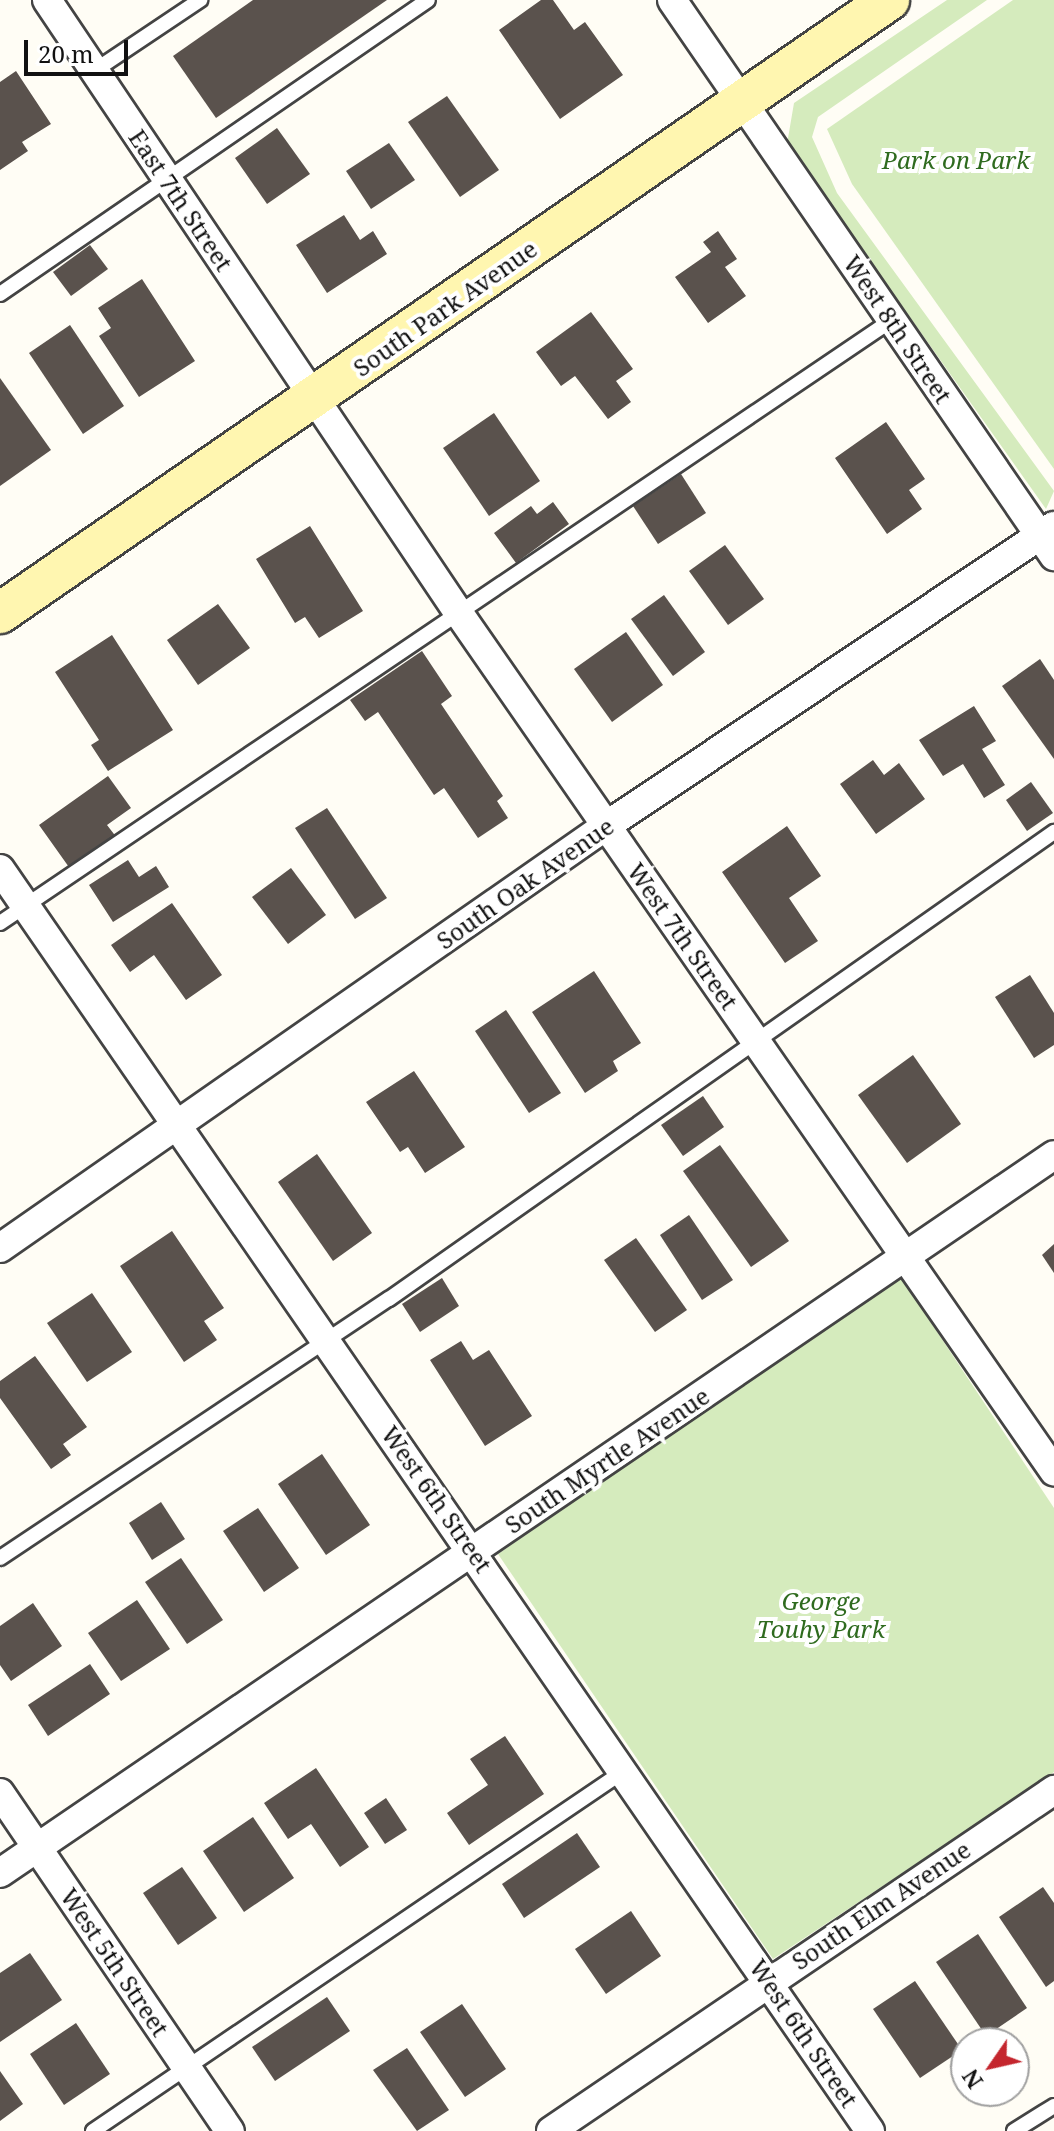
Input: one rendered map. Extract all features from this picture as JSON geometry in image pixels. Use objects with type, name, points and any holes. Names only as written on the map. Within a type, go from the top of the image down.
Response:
[{"type":"street","name":"East 7th Street","points":[[47,0],[315,399]]},
{"type":"street","name":"West 8th Street","points":[[672,0],[892,320],[1049,539]]},
{"type":"street","name":"South Park Avenue","points":[[3,604],[315,399],[889,0]]},
{"type":"street","name":"West 7th Street","points":[[315,399],[606,826],[909,1255],[1054,1471]]},
{"type":"street","name":"South Oak Avenue","points":[[0,1248],[178,1129],[606,826],[1049,539]]},
{"type":"street","name":"West 6th Street","points":[[0,869],[474,1551],[870,2131]]},
{"type":"street","name":"South Myrtle Avenue","points":[[0,1873],[1054,1155]]},
{"type":"street","name":"South Elm Avenue","points":[[551,2131],[769,1980],[1054,1790]]},
{"type":"street","name":"West 5th Street","points":[[0,1793],[230,2131]]},
{"type":"lane","points":[[94,71],[200,0]]},
{"type":"lane","points":[[0,294],[428,0]]},
{"type":"lane","points":[[0,923],[892,320]]},
{"type":"lane","points":[[0,1558],[325,1340],[1054,832]]},
{"type":"lane","points":[[93,2131],[625,1771]]},
{"type":"lane","points":[[1014,2131],[1054,2106]]},
{"type":"green space","points":[[947,0],[987,0],[818,117],[812,137],[837,193],[1054,491],[1046,509],[787,144],[794,103]]},
{"type":"green space","name":"Park on Park","points":[[1013,0],[1054,0],[1054,469],[852,184],[827,129]]},
{"type":"green space","name":"George Touhy Park","points":[[900,1276],[1054,1508],[1054,1772],[773,1959],[498,1554]]},
{"type":"building","points":[[253,0],[387,0],[216,118],[173,56]]},
{"type":"building","points":[[541,0],[553,0],[574,30],[585,22],[623,75],[560,119],[499,30]]},
{"type":"building","points":[[16,71],[51,124],[22,142],[28,151],[0,170],[0,82]]},
{"type":"building","points":[[447,96],[499,170],[460,197],[408,122]]},
{"type":"building","points":[[277,128],[310,174],[267,204],[235,158]]},
{"type":"building","points":[[389,143],[415,180],[371,209],[346,171]]},
{"type":"building","points":[[344,215],[360,240],[373,231],[387,254],[327,293],[296,245]]},
{"type":"building","points":[[718,231],[737,259],[725,267],[746,296],[708,323],[675,277],[711,252],[703,242]]},
{"type":"building","points":[[90,245],[108,269],[71,296],[53,272]]},
{"type":"building","points":[[142,279],[195,361],[139,397],[99,336],[111,328],[98,308]]},
{"type":"building","points":[[591,312],[633,369],[616,381],[631,402],[608,419],[575,376],[561,386],[536,352]]},
{"type":"building","points":[[70,325],[124,406],[83,434],[29,353]]},
{"type":"building","points":[[0,378],[51,450],[0,486]]},
{"type":"building","points":[[494,413],[540,481],[489,516],[443,448]]},
{"type":"building","points":[[886,422],[925,479],[909,490],[922,509],[887,534],[835,458]]},
{"type":"building","points":[[681,474],[706,513],[658,544],[633,506]]},
{"type":"building","points":[[553,502],[569,524],[516,563],[494,533],[531,506],[537,514]]},
{"type":"building","points":[[310,526],[363,611],[319,638],[305,617],[295,623],[256,559]]},
{"type":"building","points":[[725,545],[764,599],[728,625],[689,571]]},
{"type":"building","points":[[664,595],[705,652],[673,676],[631,619]]},
{"type":"building","points":[[218,604],[250,648],[198,685],[167,640]]},
{"type":"building","points":[[626,632],[663,685],[612,722],[574,669]]},
{"type":"building","points":[[112,635],[173,730],[108,771],[91,745],[99,740],[55,672]]},
{"type":"building","points":[[422,651],[452,696],[441,704],[503,796],[497,801],[508,818],[478,838],[444,788],[434,795],[378,712],[365,721],[350,700]]},
{"type":"building","points":[[1040,659],[1054,680],[1054,759],[1002,686]]},
{"type":"building","points":[[974,706],[996,741],[982,749],[1005,785],[984,798],[963,764],[943,776],[919,740]]},
{"type":"building","points":[[873,760],[884,775],[899,763],[925,799],[876,834],[840,784]]},
{"type":"building","points":[[108,776],[131,808],[107,825],[117,838],[71,870],[39,825]]},
{"type":"building","points":[[1031,782],[1053,813],[1027,831],[1006,800]]},
{"type":"building","points":[[327,808],[387,898],[355,919],[295,828]]},
{"type":"building","points":[[787,826],[821,876],[789,898],[818,941],[785,963],[722,872]]},
{"type":"building","points":[[128,860],[139,877],[156,866],[169,887],[113,922],[89,885]]},
{"type":"building","points":[[291,868],[326,915],[288,944],[252,897]]},
{"type":"building","points":[[172,903],[222,975],[186,1000],[154,955],[130,972],[111,945]]},
{"type":"building","points":[[594,971],[641,1043],[613,1061],[618,1071],[585,1093],[532,1012]]},
{"type":"building","points":[[1030,975],[1054,1013],[1054,1045],[1034,1058],[995,997]]},
{"type":"building","points":[[506,1010],[561,1093],[529,1113],[475,1031]]},
{"type":"building","points":[[913,1055],[961,1124],[907,1163],[858,1095]]},
{"type":"building","points":[[414,1071],[465,1147],[425,1173],[408,1147],[400,1152],[366,1102]]},
{"type":"building","points":[[703,1096],[724,1127],[683,1156],[661,1125]]},
{"type":"building","points":[[720,1145],[789,1241],[751,1267],[683,1171]]},
{"type":"building","points":[[317,1154],[372,1233],[333,1261],[278,1182]]},
{"type":"building","points":[[689,1215],[733,1280],[702,1300],[660,1235]]},
{"type":"building","points":[[172,1231],[224,1308],[204,1321],[217,1340],[184,1362],[120,1266]]},
{"type":"building","points":[[636,1238],[687,1310],[655,1332],[604,1260]]},
{"type":"building","points":[[1054,1244],[1054,1273],[1042,1255]]},
{"type":"building","points":[[442,1278],[459,1306],[420,1332],[402,1304]]},
{"type":"building","points":[[92,1293],[132,1352],[87,1382],[47,1323]]},
{"type":"building","points":[[461,1341],[473,1360],[489,1350],[532,1416],[485,1446],[430,1360]]},
{"type":"building","points":[[35,1356],[87,1427],[63,1444],[71,1455],[51,1469],[0,1398],[0,1381]]},
{"type":"building","points":[[322,1454],[370,1525],[326,1555],[278,1484]]},
{"type":"building","points":[[161,1502],[185,1539],[152,1560],[129,1523]]},
{"type":"building","points":[[258,1508],[299,1568],[264,1592],[223,1531]]},
{"type":"building","points":[[181,1558],[223,1620],[187,1644],[145,1582]]},
{"type":"building","points":[[137,1600],[170,1649],[121,1681],[88,1633]]},
{"type":"building","points":[[33,1603],[62,1646],[11,1681],[0,1665],[0,1626]]},
{"type":"building","points":[[90,1664],[110,1694],[48,1736],[28,1705]]},
{"type":"building","points":[[505,1736],[544,1794],[469,1845],[447,1813],[488,1785],[470,1759]]},
{"type":"building","points":[[316,1768],[369,1847],[340,1867],[311,1824],[288,1839],[264,1803]]},
{"type":"building","points":[[386,1798],[407,1830],[385,1844],[364,1813]]},
{"type":"building","points":[[253,1817],[294,1878],[244,1912],[203,1851]]},
{"type":"building","points":[[577,1833],[600,1867],[524,1918],[502,1884]]},
{"type":"building","points":[[182,1867],[217,1918],[178,1945],[143,1893]]},
{"type":"building","points":[[1043,1887],[1054,1903],[1054,1981],[1046,1987],[999,1917]]},
{"type":"building","points":[[631,1911],[661,1956],[606,1994],[575,1949]]},
{"type":"building","points":[[978,1934],[1027,2008],[999,2027],[980,2027],[936,1962]]},
{"type":"building","points":[[30,1953],[62,2000],[0,2042],[0,1973]]},
{"type":"building","points":[[915,1981],[950,2032],[950,2058],[920,2078],[873,2009]]},
{"type":"building","points":[[327,1997],[350,2031],[275,2081],[252,2047]]},
{"type":"building","points":[[462,2004],[506,2069],[465,2097],[420,2032]]},
{"type":"building","points":[[76,2023],[110,2074],[64,2105],[30,2054]]},
{"type":"building","points":[[407,2048],[449,2110],[417,2131],[373,2070]]},
{"type":"building","points":[[0,2071],[23,2104],[0,2121]]}]
